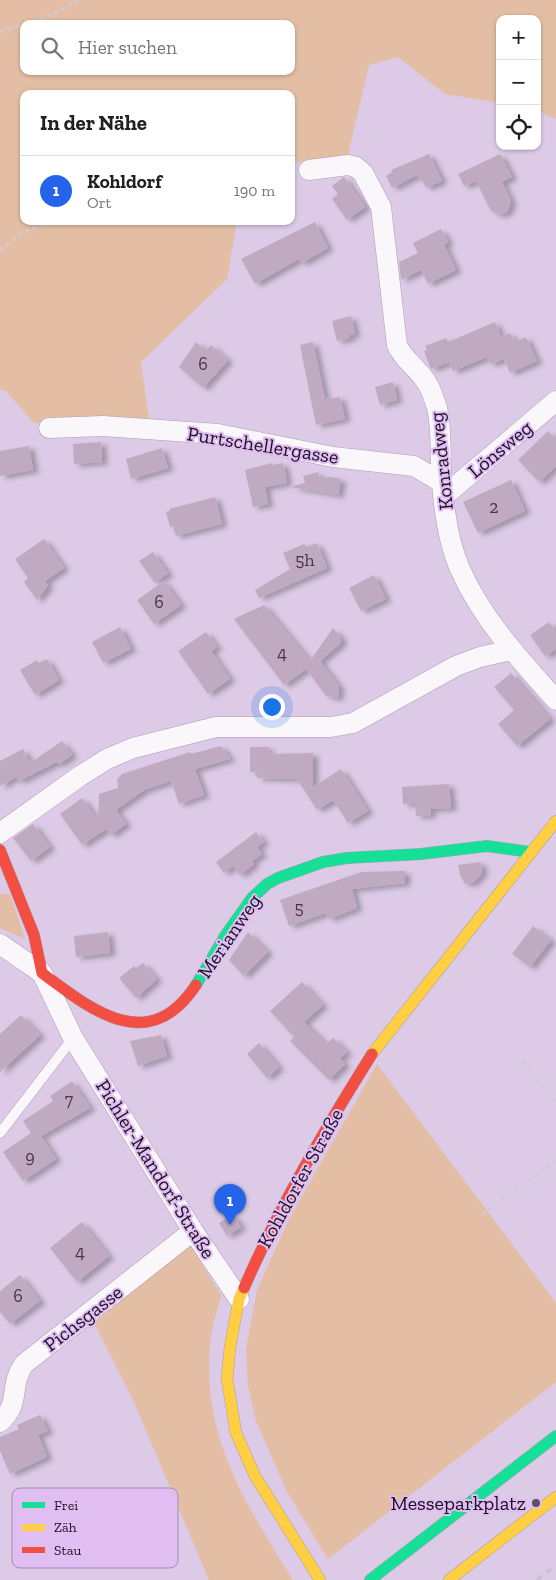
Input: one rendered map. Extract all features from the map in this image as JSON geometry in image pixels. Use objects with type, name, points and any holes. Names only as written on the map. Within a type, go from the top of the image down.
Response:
[{"type":"street","name":"Konradweg","points":[[309,170],[348,164],[356,167],[363,173],[381,207],[397,345],[400,353],[426,380],[437,408],[442,441],[443,489],[459,568],[489,620],[511,650],[556,700]]},
{"type":"street","name":"Lönsweg","points":[[443,489],[556,401]]},
{"type":"street","name":"Purtschellergasse","points":[[49,428],[103,426],[218,434],[334,457],[414,466],[443,489]]},
{"type":"street","points":[[0,833],[80,776],[107,760],[133,748],[216,727],[331,727],[353,723],[456,666],[480,657],[511,650]]},
{"type":"street","name":"Kohldorfer Straße","points":[[320,1580],[255,1476],[236,1433],[227,1379],[230,1347],[239,1299],[260,1248],[332,1119],[374,1051],[556,821]]},
{"type":"street","name":"Merianweg","points":[[42,973],[99,1012],[129,1025],[143,1025],[163,1018],[183,1003],[226,934],[262,888],[271,881],[324,862],[352,858],[423,854],[472,845],[510,846],[530,852]]},
{"type":"street","points":[[0,850],[34,935],[42,973]]},
{"type":"street","name":"Pichler-Mandorf-Straße","points":[[0,944],[42,973],[73,1038],[193,1231],[239,1299]]},
{"type":"street","name":"Pichsgasse","points":[[0,1422],[9,1414],[14,1404],[15,1382],[24,1364],[193,1231]]},
{"type":"street","points":[[370,1580],[556,1436]]},
{"type":"street","points":[[449,1580],[556,1497]]},
{"type":"lane","points":[[0,1133],[73,1038]]},
{"type":"path","points":[[36,20],[49,16],[80,0]]},
{"type":"path","points":[[0,32],[20,25]]},
{"type":"path","points":[[0,251],[17,236],[40,225]]},
{"type":"path","points":[[523,1060],[556,1106]]},
{"type":"path","points":[[482,1214],[556,1160]]},
{"type":"shaded area","points":[[0,0],[556,0],[556,119],[541,112],[541,15],[496,15],[496,102],[445,94],[398,57],[369,65],[348,155],[295,162],[295,90],[20,90],[20,225],[236,225],[227,279],[141,362],[149,420],[34,423],[5,390],[0,390]]},
{"type":"shaded area","points":[[0,894],[10,894],[25,939],[0,928]]},
{"type":"shaded area","points":[[377,1064],[556,1303],[556,1382],[328,1559],[287,1492],[256,1421],[248,1386],[246,1349],[257,1290],[289,1219]]},
{"type":"shaded area","points":[[189,1243],[221,1295],[211,1336],[209,1371],[212,1404],[219,1435],[229,1465],[242,1494],[293,1580],[209,1580],[178,1506],[178,1488],[170,1488],[134,1402],[94,1323]]},
{"type":"building","points":[[429,154],[442,181],[426,188],[422,179],[420,181],[417,175],[392,188],[386,176],[392,172],[391,170]]},
{"type":"building","points":[[500,154],[512,177],[502,182],[511,201],[508,211],[501,215],[491,211],[476,181],[464,186],[458,174]]},
{"type":"building","points":[[344,177],[365,207],[347,220],[332,199],[338,194],[332,186]]},
{"type":"building","points":[[315,222],[328,248],[302,263],[299,259],[255,284],[241,259]]},
{"type":"building","points":[[441,229],[448,242],[444,245],[456,270],[428,284],[421,270],[401,280],[399,262],[418,253],[413,243]]},
{"type":"building","points":[[351,316],[355,334],[349,335],[350,338],[337,341],[332,321]]},
{"type":"building","points":[[495,322],[501,337],[510,333],[515,342],[526,337],[537,361],[510,373],[504,359],[490,364],[487,357],[453,371],[449,362],[431,369],[424,351],[427,350],[425,346],[446,338],[448,342]]},
{"type":"building","points":[[196,342],[205,351],[211,345],[228,360],[203,388],[179,367]]},
{"type":"building","points":[[313,342],[325,399],[340,397],[345,419],[316,425],[300,345]]},
{"type":"building","points":[[393,382],[397,400],[380,405],[375,387]]},
{"type":"building","points":[[548,431],[556,440],[556,466],[539,482],[518,460]]},
{"type":"building","points":[[101,442],[102,462],[74,464],[73,444]]},
{"type":"building","points":[[29,446],[33,470],[0,476],[0,451]]},
{"type":"building","points":[[162,448],[168,468],[131,479],[126,459]]},
{"type":"building","points":[[272,463],[273,465],[283,463],[287,483],[265,487],[268,504],[253,507],[245,470]]},
{"type":"building","points":[[318,472],[320,479],[328,477],[341,479],[338,495],[290,487],[305,483],[303,476]]},
{"type":"building","points":[[511,480],[525,511],[478,533],[463,502]]},
{"type":"building","points":[[215,497],[222,524],[176,536],[173,526],[170,527],[166,512],[170,511],[169,509]]},
{"type":"building","points":[[44,539],[64,568],[45,581],[48,586],[37,600],[24,582],[28,578],[15,559]]},
{"type":"building","points":[[317,543],[327,568],[259,598],[255,590],[290,569],[283,553],[304,544],[306,547]]},
{"type":"building","points":[[153,552],[168,573],[155,583],[139,561]]},
{"type":"building","points":[[374,575],[386,599],[361,611],[349,588]]},
{"type":"building","points":[[164,581],[181,605],[154,624],[137,600]]},
{"type":"building","points":[[264,605],[310,661],[333,628],[341,638],[341,643],[320,661],[339,686],[338,698],[326,696],[306,669],[284,685],[234,619]]},
{"type":"building","points":[[549,622],[556,633],[556,649],[545,656],[530,635]]},
{"type":"building","points":[[120,627],[131,649],[103,663],[92,642]]},
{"type":"building","points":[[206,632],[217,647],[211,651],[230,679],[208,694],[178,651]]},
{"type":"building","points":[[47,659],[59,680],[35,695],[20,670],[37,660],[39,663]]},
{"type":"building","points":[[511,673],[550,719],[517,746],[498,724],[514,710],[494,687]]},
{"type":"building","points":[[62,741],[72,755],[59,764],[57,762],[19,781],[16,777],[0,786],[0,761],[23,749],[30,763]]},
{"type":"building","points":[[221,746],[230,759],[195,769],[204,795],[179,804],[171,781],[144,790],[116,810],[126,824],[111,835],[106,829],[82,845],[60,814],[82,798],[98,821],[99,794],[118,788],[117,779],[122,774],[190,752],[191,754]]},
{"type":"building","points":[[250,747],[269,747],[268,754],[313,753],[313,787],[341,769],[368,811],[348,823],[333,800],[317,810],[297,779],[257,778],[257,772],[250,772]]},
{"type":"building","points":[[449,784],[451,808],[430,809],[431,815],[416,816],[415,803],[403,804],[402,787]]},
{"type":"building","points":[[33,824],[50,847],[31,861],[13,838]]},
{"type":"building","points":[[256,832],[264,842],[257,847],[262,854],[252,861],[254,864],[240,875],[233,866],[224,873],[216,862]]},
{"type":"building","points":[[481,862],[482,873],[474,882],[465,884],[460,875],[458,865]]},
{"type":"building","points":[[405,871],[405,883],[352,889],[357,908],[329,919],[326,913],[289,926],[280,900],[361,872]]},
{"type":"building","points":[[533,926],[551,940],[530,967],[512,954]]},
{"type":"building","points":[[108,932],[110,953],[76,957],[74,936]]},
{"type":"building","points":[[248,932],[268,952],[244,976],[229,960]]},
{"type":"building","points":[[143,963],[157,979],[136,998],[119,978],[134,966],[136,968]]},
{"type":"building","points":[[302,982],[323,1005],[304,1022],[326,1044],[333,1038],[347,1052],[340,1058],[345,1064],[329,1080],[290,1041],[294,1037],[270,1011]]},
{"type":"building","points":[[21,1015],[40,1035],[0,1072],[0,1034]]},
{"type":"building","points":[[161,1035],[167,1056],[138,1066],[130,1041]]},
{"type":"building","points":[[259,1043],[279,1067],[267,1078],[247,1054]]},
{"type":"building","points":[[72,1081],[90,1108],[41,1136],[56,1159],[23,1181],[3,1152],[31,1133],[23,1121],[53,1101],[50,1096]]},
{"type":"building","points":[[233,1215],[241,1227],[227,1236],[219,1223]]},
{"type":"building","points":[[82,1222],[109,1256],[77,1282],[50,1248]]},
{"type":"building","points":[[20,1275],[40,1301],[10,1324],[0,1312],[0,1291]]},
{"type":"building","points":[[40,1415],[48,1431],[38,1435],[47,1457],[10,1474],[0,1451],[0,1437],[19,1429],[17,1425]]},
{"type":"railway","points":[[537,1580],[556,1565]]},
{"type":"traffic: fast","points":[[196,985],[225,936],[252,898],[267,884],[278,878],[323,862],[347,858],[421,854],[487,846],[530,852]]},
{"type":"traffic: fast","points":[[370,1580],[556,1436]]},
{"type":"traffic: slow","points":[[372,1054],[556,821]]},
{"type":"traffic: slow","points":[[244,1288],[239,1299],[230,1347],[227,1379],[236,1433],[255,1476],[320,1580]]},
{"type":"traffic: slow","points":[[449,1580],[556,1497]]},
{"type":"traffic: jam","points":[[0,850],[34,935],[42,973],[81,1001],[120,1020],[140,1022],[159,1018],[178,1006],[196,985]]},
{"type":"traffic: jam","points":[[244,1288],[272,1228],[304,1169],[372,1054]]},
{"type":"place","name":"Kohldorf","points":[[230,1225]]},
{"type":"place","name":"Messeparkplatz","points":[[536,1503]]}]
